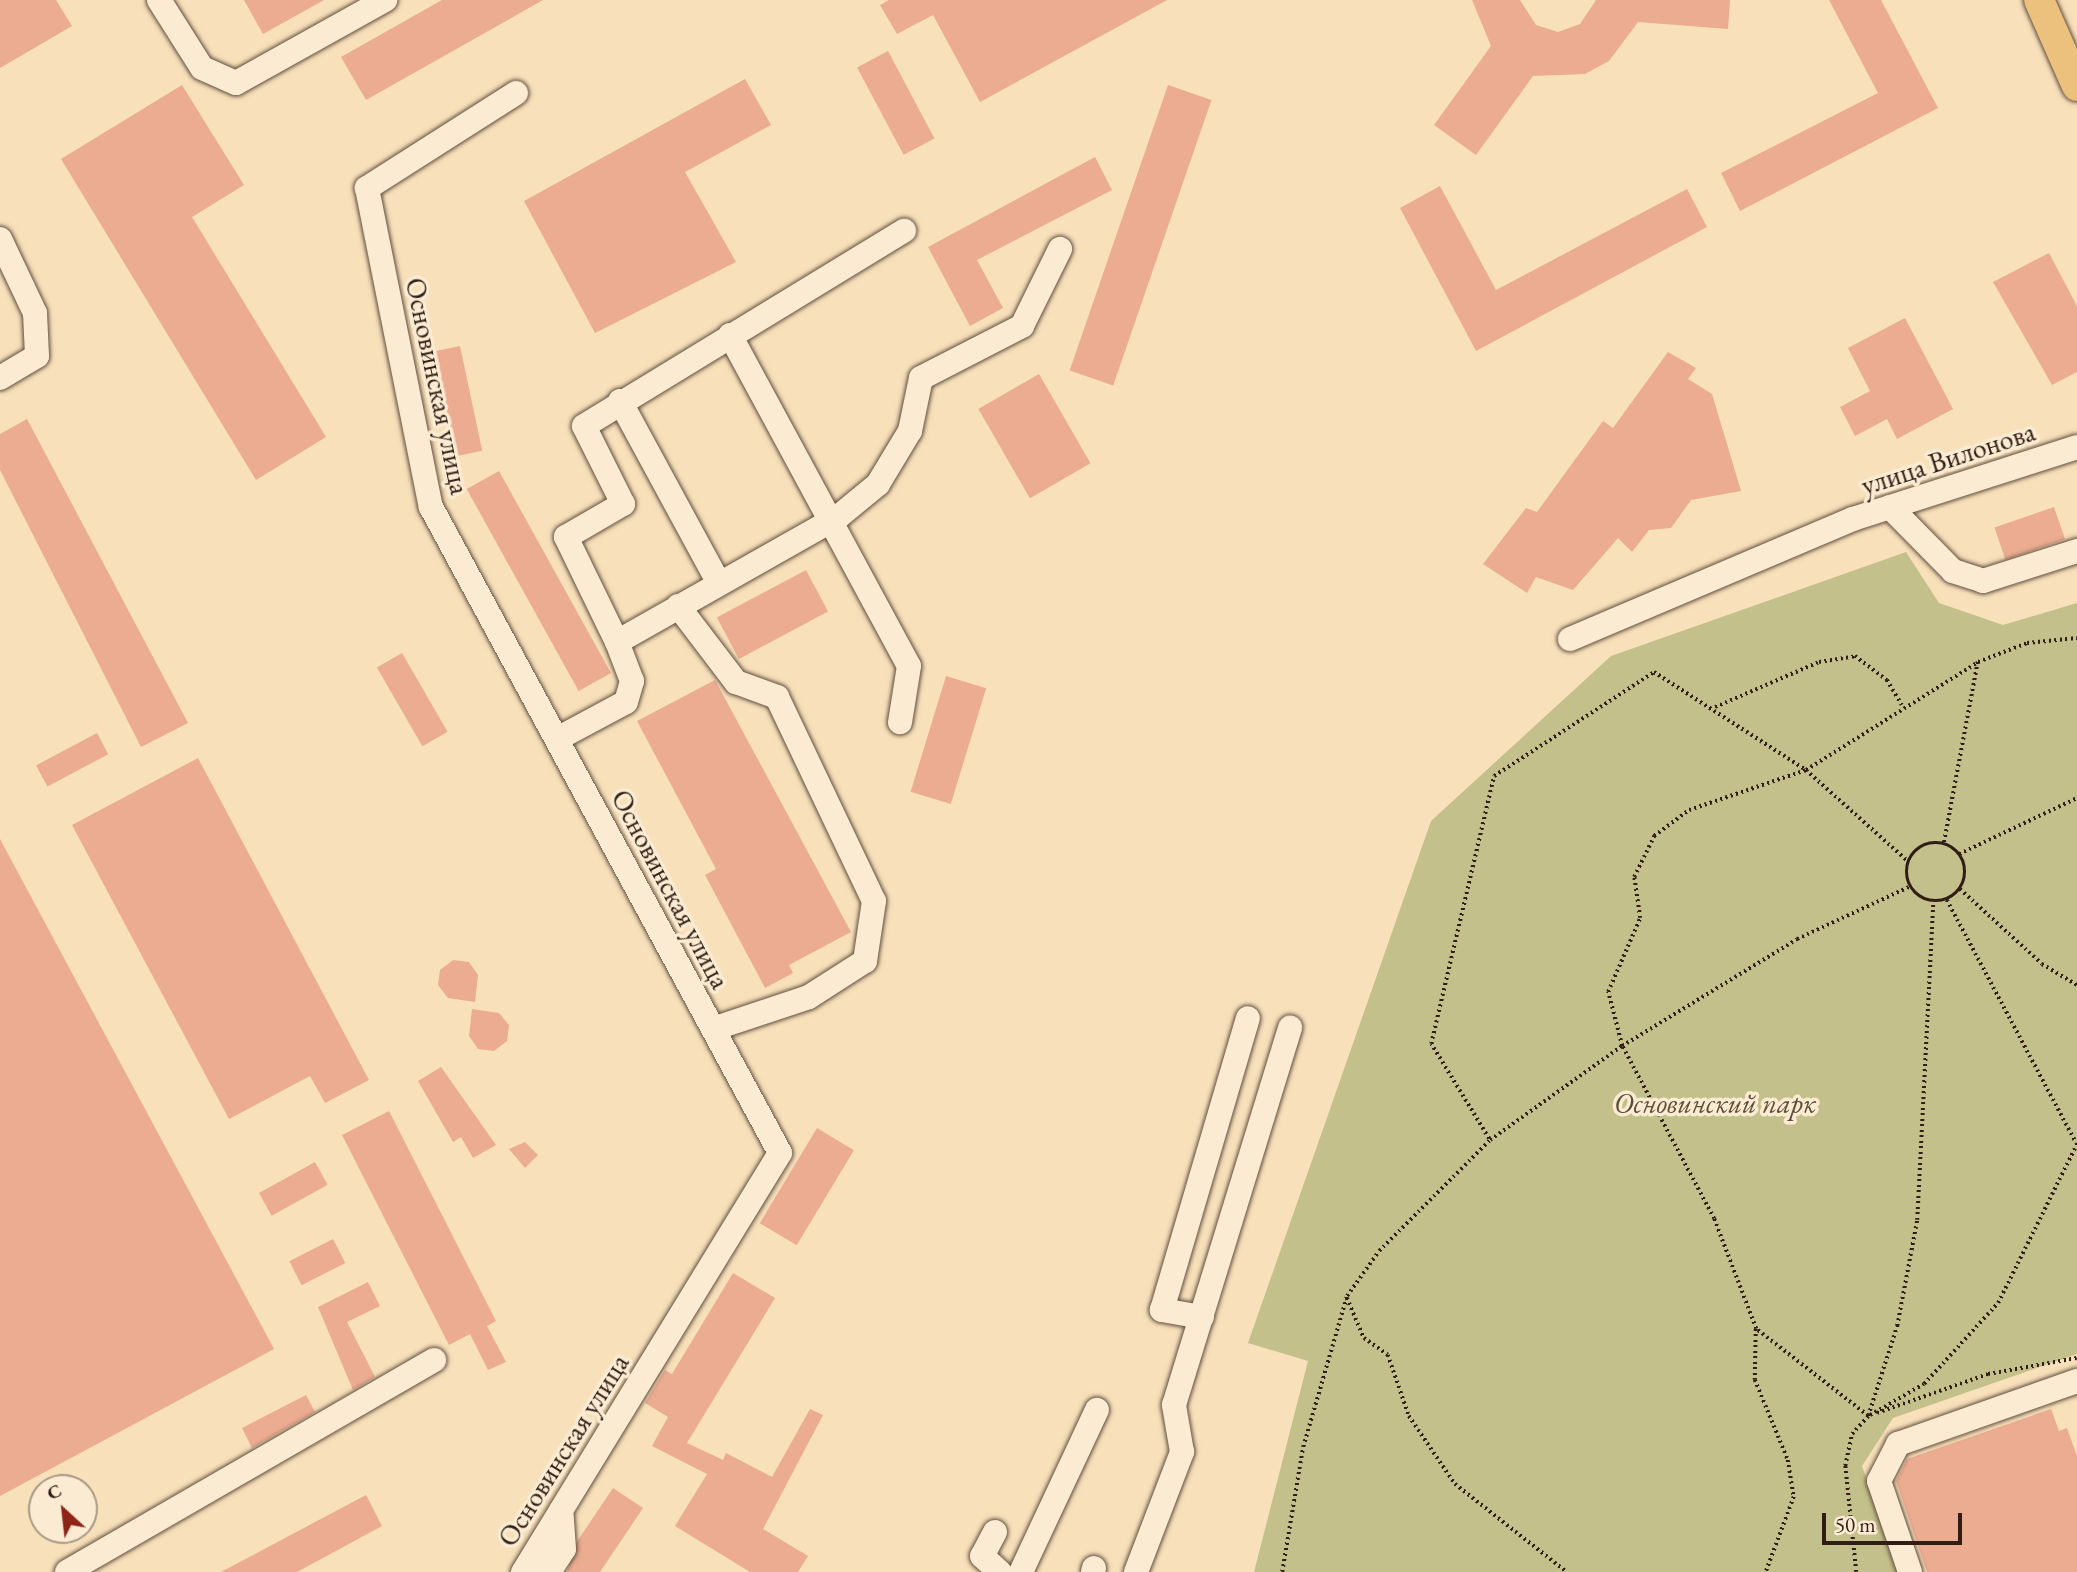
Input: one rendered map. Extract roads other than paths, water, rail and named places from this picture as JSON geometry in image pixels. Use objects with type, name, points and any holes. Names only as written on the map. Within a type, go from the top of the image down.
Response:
[{"type":"main road","points":[[2039,0],[2075,72]]},
{"type":"street","points":[[159,0],[202,68],[236,83],[385,0]]},
{"type":"street","name":"Основинская улица","points":[[516,93],[367,188],[431,507],[780,1153],[523,1572]]},
{"type":"street","points":[[557,739],[626,702],[632,681],[617,642],[566,537],[623,504],[584,426],[620,401],[904,231]]},
{"type":"street","points":[[0,239],[35,313],[37,356],[0,378]]},
{"type":"street","points":[[617,642],[827,523],[878,484],[910,431],[921,379],[1022,326],[1060,249]]},
{"type":"street","points":[[730,335],[827,523],[909,666],[900,722]]},
{"type":"street","points":[[620,401],[719,583]]},
{"type":"street","name":"улица Вилонова","points":[[1570,639],[1890,507],[2077,447]]},
{"type":"street","points":[[1890,507],[1953,571],[1983,582],[2077,551]]},
{"type":"street","points":[[678,606],[736,682],[777,697],[874,901],[865,961],[809,997],[713,1029]]},
{"type":"street","points":[[1202,1317],[1162,1310],[1248,1018]]},
{"type":"street","points":[[1136,1572],[1182,1452],[1174,1405],[1290,1027]]},
{"type":"street","points":[[67,1572],[433,1360]]},
{"type":"street","points":[[1910,1572],[1879,1481],[1898,1444],[2077,1381]]},
{"type":"street","points":[[1021,1572],[1097,1410]]},
{"type":"street","points":[[549,1572],[564,1549],[561,1510]]},
{"type":"street","points":[[995,1532],[982,1556],[1000,1572]]},
{"type":"park label","name":"Основинский парк","points":[[1715,1103]]}]
